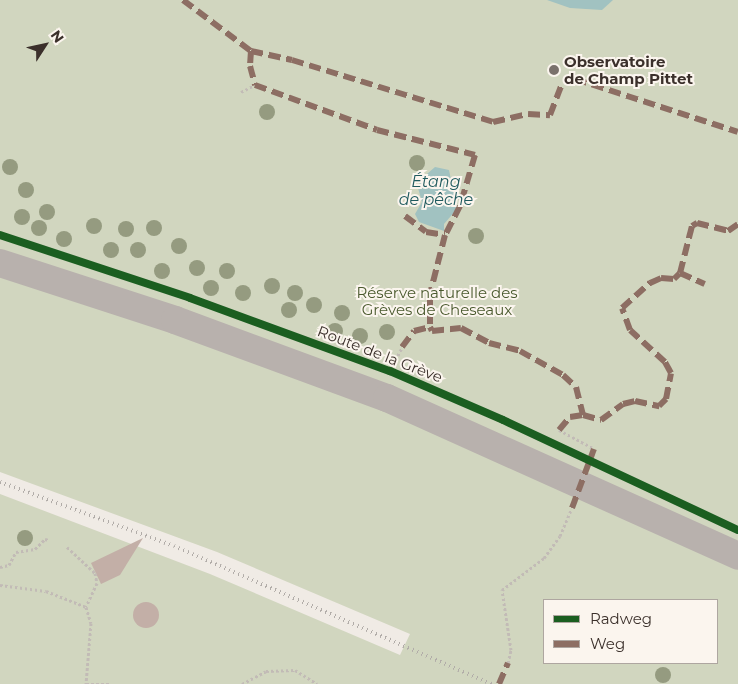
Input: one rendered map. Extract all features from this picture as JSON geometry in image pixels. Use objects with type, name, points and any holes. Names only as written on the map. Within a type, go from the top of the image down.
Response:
[{"type":"main road","points":[[0,263],[175,320],[387,398],[738,556]]},
{"type":"path","points":[[241,92],[255,85]]},
{"type":"path","points":[[390,371],[402,347]]},
{"type":"path","points":[[559,430],[594,449]]},
{"type":"path","points":[[508,663],[511,650],[502,590],[544,558],[560,536],[572,508]]},
{"type":"path","points":[[0,567],[9,565],[16,552],[35,549],[45,539],[49,540]]},
{"type":"path","points":[[67,546],[95,573],[97,583],[86,607],[91,623],[86,684],[110,684]]},
{"type":"path","points":[[0,584],[46,591],[86,607]]},
{"type":"path","points":[[242,684],[266,671],[295,670],[317,684]]},
{"type":"green space","name":"Réserve naturelle des Grèves de Cheseaux","points":[[0,0],[738,0],[738,684],[0,684],[0,494],[210,574],[400,655],[410,634],[217,552],[0,472]]},
{"type":"water","points":[[547,0],[613,0],[602,10],[570,8]]},
{"type":"water","name":"Étang de pêche","points":[[435,167],[449,170],[457,209],[444,224],[444,231],[419,222],[415,214],[422,202],[418,188],[420,180]]},
{"type":"building","points":[[143,538],[120,575],[101,584],[91,563]]},
{"type":"building","points":[[146,602],[155,606],[159,615],[155,624],[146,628],[137,624],[133,615],[137,606]]},
{"type":"railway","points":[[0,482],[174,546],[492,684]]},
{"type":"marked path","points":[[183,0],[251,51],[292,60],[493,122],[528,114],[550,115],[562,84]]},
{"type":"marked path","points":[[251,51],[250,66],[255,85],[377,130],[475,155],[460,206],[445,235],[430,294],[430,327],[432,331],[461,328],[489,343],[520,351],[563,375],[576,387],[583,415]]},
{"type":"marked path","points":[[575,79],[738,132]]},
{"type":"marked path","points":[[405,216],[426,232],[445,235]]},
{"type":"marked path","points":[[680,273],[692,226],[697,223],[728,231],[738,224]]},
{"type":"marked path","points":[[559,430],[570,417],[583,415],[601,420],[623,404],[635,401],[659,406],[666,399],[671,373],[665,362],[630,330],[622,308],[650,283],[661,278],[674,279],[680,273],[705,284]]},
{"type":"marked path","points":[[402,347],[414,331],[430,327]]},
{"type":"marked path","points":[[572,508],[594,449]]},
{"type":"marked path","points":[[499,684],[508,663]]},
{"type":"cycle path","name":"Route de la Grève","points":[[0,235],[190,298],[390,371],[503,420],[738,530]]},
{"type":"place","name":"Observatoire de Champ Pittet","points":[[554,70]]}]
